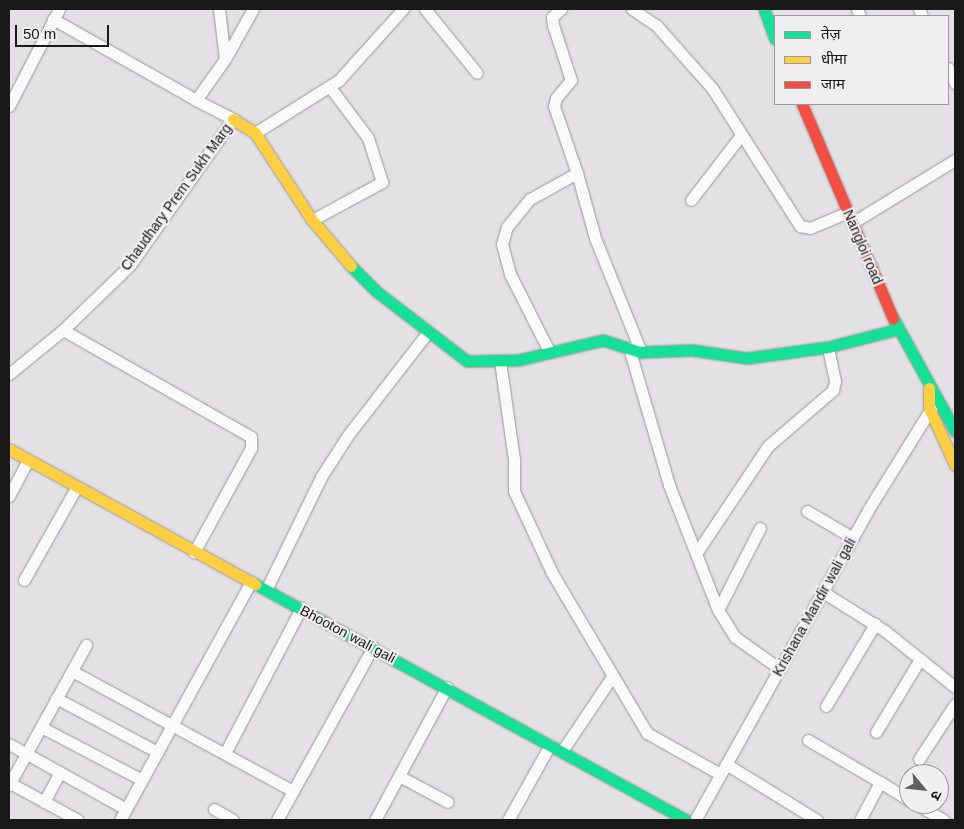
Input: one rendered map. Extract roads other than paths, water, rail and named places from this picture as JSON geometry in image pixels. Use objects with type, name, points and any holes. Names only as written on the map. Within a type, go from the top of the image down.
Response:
[{"type":"street","points":[[219,9],[225,59]]},
{"type":"street","points":[[196,100],[225,59],[253,9]]},
{"type":"street","points":[[255,133],[330,86],[366,53],[403,9]]},
{"type":"street","points":[[425,9],[477,73]]},
{"type":"street","points":[[561,9],[552,20],[571,80],[556,98],[554,106],[577,173],[595,238],[641,352]]},
{"type":"street","points":[[764,9],[774,36]]},
{"type":"street","points":[[638,10],[656,25],[712,88],[741,136],[803,229],[850,218],[955,160]]},
{"type":"street","points":[[9,106],[56,14]]},
{"type":"street","name":"Chaudhary Prem Sukh Marg","points":[[9,374],[63,330],[130,265],[233,119],[196,100],[56,14]]},
{"type":"street","points":[[949,70],[955,83]]},
{"type":"street","points":[[312,220],[382,182],[368,138],[330,86]]},
{"type":"street","name":"Nangloi road","points":[[802,105],[898,329],[929,388]]},
{"type":"street","points":[[233,119],[255,133],[312,220],[376,291],[467,361],[481,358],[500,361],[604,340],[641,352],[692,350],[747,358],[828,347],[898,329]]},
{"type":"street","points":[[691,200],[741,136]]},
{"type":"street","points":[[550,351],[510,274],[502,244],[507,227],[530,199],[577,173]]},
{"type":"street","points":[[63,330],[252,438],[252,448],[194,552]]},
{"type":"street","points":[[266,590],[321,477],[348,435],[428,332]]},
{"type":"street","points":[[697,552],[747,472],[768,446],[792,421],[833,390],[835,382],[828,347]]},
{"type":"street","points":[[629,348],[670,486],[718,610],[735,637],[780,669]]},
{"type":"street","points":[[500,361],[513,450],[514,492],[552,573],[611,678],[647,733],[723,769],[817,820]]},
{"type":"street","points":[[929,388],[940,399],[955,431]]},
{"type":"street","points":[[929,388],[929,408],[955,465]]},
{"type":"street","name":"Krishana Mandir wali gali","points":[[695,820],[853,538],[929,408],[940,399]]},
{"type":"street","name":"Bhooton wali gali","points":[[9,448],[76,488],[447,687],[686,820]]},
{"type":"street","points":[[9,496],[28,460]]},
{"type":"street","points":[[24,580],[76,488]]},
{"type":"street","points":[[807,511],[853,538]]},
{"type":"street","points":[[718,610],[760,528]]},
{"type":"street","points":[[120,820],[251,582]]},
{"type":"street","points":[[823,592],[875,624],[955,687]]},
{"type":"street","points":[[225,753],[301,608]]},
{"type":"street","points":[[826,706],[875,624]]},
{"type":"street","points":[[78,820],[9,784],[86,645]]},
{"type":"street","points":[[277,820],[373,647]]},
{"type":"street","points":[[876,732],[920,660]]},
{"type":"street","points":[[72,671],[294,791]]},
{"type":"street","points":[[562,751],[611,678]]},
{"type":"street","points":[[375,820],[447,687]]},
{"type":"street","points":[[56,698],[157,752]]},
{"type":"street","points":[[919,759],[955,704]]},
{"type":"street","points":[[40,727],[142,780]]},
{"type":"street","points":[[808,740],[899,794]]},
{"type":"street","points":[[9,744],[126,809]]},
{"type":"street","points":[[508,820],[550,745]]},
{"type":"street","points":[[44,802],[60,772]]},
{"type":"street","points":[[399,776],[448,802]]},
{"type":"street","points":[[860,820],[880,782]]},
{"type":"street","points":[[214,809],[233,820]]}]
